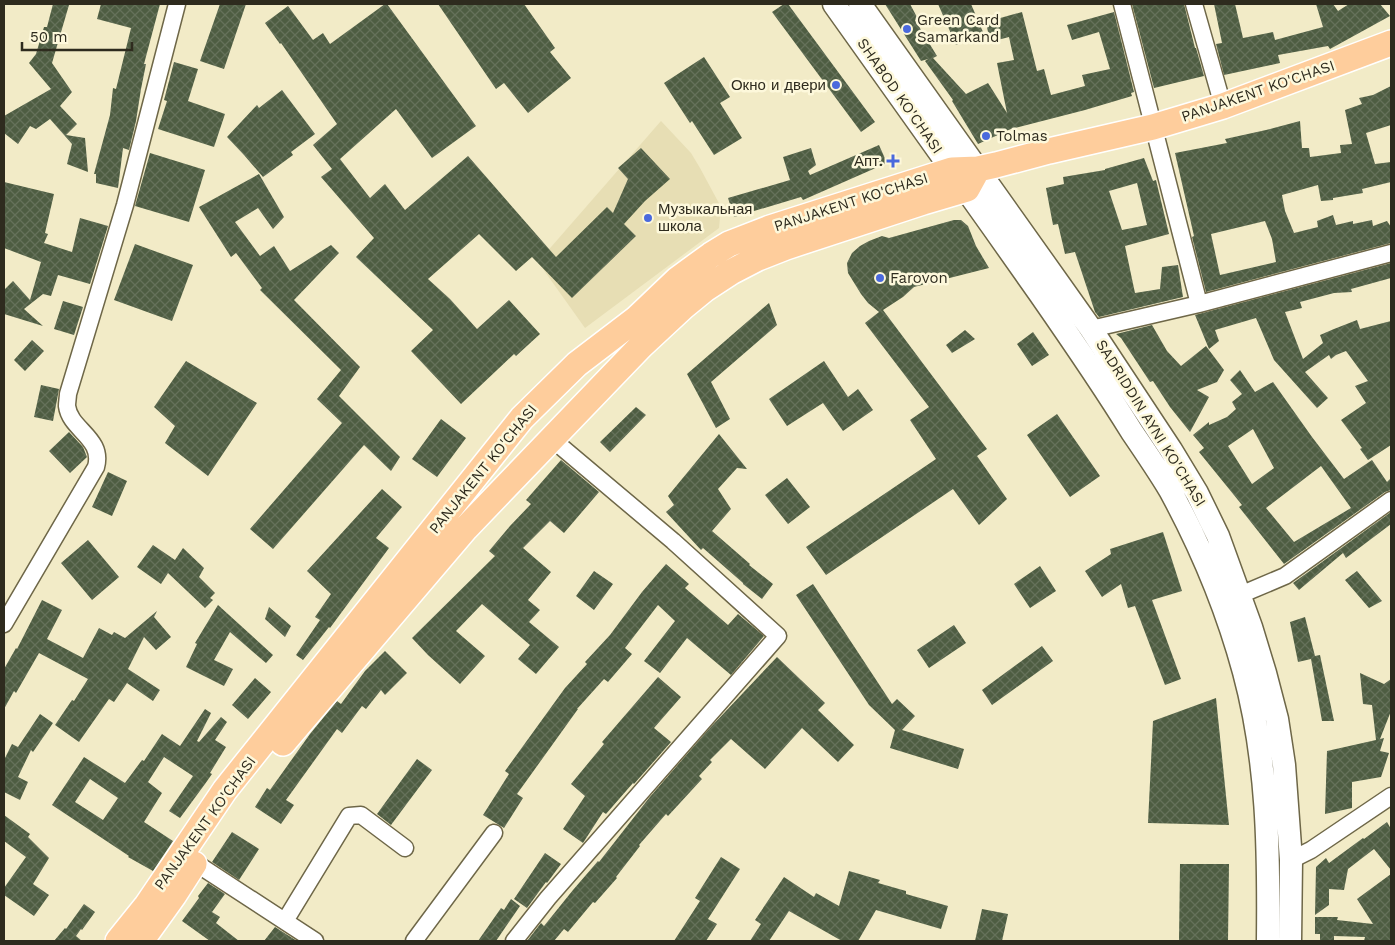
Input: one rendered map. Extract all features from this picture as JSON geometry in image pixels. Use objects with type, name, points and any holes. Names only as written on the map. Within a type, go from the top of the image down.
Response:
[{"type":"main road","name":"SHABOD KO'CHASI","points":[[834,4],[966,176]]},
{"type":"main road","name":"SHABOD KO'CHASI","points":[[863,5],[966,176]]},
{"type":"main road","name":"PANJAKENT KO'CHASI","points":[[118,941],[147,905],[224,790],[522,418],[577,364],[636,319],[678,279],[711,255],[729,244],[770,228],[1223,106],[1391,43]]},
{"type":"main road","name":"PANJAKENT KO'CHASI","points":[[140,941],[174,895],[194,862],[231,810],[281,745],[387,623],[466,528],[641,346],[683,307],[705,289],[731,272],[758,258],[922,202],[966,176]]},
{"type":"main road","name":"SADRIDDIN AYNI KO'CHASI","points":[[966,176],[1092,329],[1197,493],[1218,536],[1240,594],[1265,673],[1277,719],[1284,766],[1291,860],[1290,941]]},
{"type":"main road","name":"SADRIDDIN AYNI KO'CHASI","points":[[966,176],[1168,488],[1196,541],[1214,584],[1244,672],[1262,760],[1268,849],[1268,941]]},
{"type":"main road","points":[[577,364],[601,388]]},
{"type":"street","points":[[4,624],[96,467],[99,458],[96,448],[72,418],[67,406],[68,394],[126,206],[177,4]]},
{"type":"street","points":[[1122,4],[1199,304]]},
{"type":"street","points":[[1194,4],[1223,106]]},
{"type":"street","points":[[1092,329],[1199,304],[1391,253]]},
{"type":"street","points":[[514,941],[548,898],[778,636],[673,541],[552,439]]},
{"type":"street","points":[[1240,594],[1285,576],[1391,500]]},
{"type":"street","points":[[1291,860],[1311,850],[1391,796]]},
{"type":"street","points":[[285,921],[348,816],[362,815],[405,848]]},
{"type":"street","points":[[414,941],[494,834]]},
{"type":"street","points":[[194,862],[315,941]]},
{"type":"shaded area","name":"Музыкальная школа","points":[[661,121],[691,153],[700,168],[721,207],[719,228],[585,328],[538,262]]},
{"type":"building","points":[[53,4],[69,5],[52,63],[72,92],[60,106],[77,124],[66,135],[85,138],[88,172],[67,164],[72,144],[50,119],[36,129],[30,126],[18,144],[4,133],[4,116],[51,89],[29,63],[36,54],[44,27],[47,27]]},
{"type":"building","points":[[101,4],[160,4],[144,64],[146,64],[129,150],[123,148],[118,188],[96,183],[96,174],[94,174],[110,115],[113,88],[116,89],[131,28],[97,19]]},
{"type":"building","points":[[220,4],[246,4],[224,69],[200,61]]},
{"type":"building","points":[[387,4],[476,126],[432,158],[396,109],[340,159],[370,198],[385,184],[405,210],[468,156],[556,257],[607,207],[613,213],[628,179],[618,168],[641,148],[670,179],[645,201],[624,224],[636,236],[572,298],[532,257],[516,271],[479,234],[428,279],[450,299],[477,329],[509,300],[540,334],[516,356],[514,354],[461,404],[411,351],[433,330],[356,257],[374,238],[321,177],[332,169],[313,145],[337,124],[265,23],[288,6],[313,40],[323,33],[330,44]]},
{"type":"building","points":[[438,4],[524,4],[555,48],[550,52],[571,78],[528,113],[504,83],[496,89]]},
{"type":"building","points":[[784,4],[788,4],[875,122],[861,132],[772,12]]},
{"type":"building","points":[[885,4],[910,4],[918,19],[915,20],[937,56],[933,58],[966,94],[988,83],[1007,113],[997,63],[1014,60],[1009,37],[990,42],[986,22],[1022,12],[1037,71],[1044,69],[1051,95],[1085,86],[1082,75],[1110,69],[1099,32],[1072,40],[1067,25],[1114,12],[1134,92],[1131,93],[1132,96],[1011,129],[978,144],[953,100],[925,61],[928,59],[921,61]]},
{"type":"building","points":[[938,4],[971,4],[983,32],[956,45]]},
{"type":"building","points":[[1132,4],[1184,4],[1204,76],[1154,88]]},
{"type":"building","points":[[1214,4],[1235,4],[1243,38],[1273,32],[1275,40],[1323,27],[1316,4],[1333,4],[1338,11],[1349,4],[1380,4],[1390,16],[1330,49],[1328,46],[1278,55],[1280,63],[1224,75],[1216,44],[1222,43]]},
{"type":"building","points":[[704,57],[730,97],[720,103],[742,138],[714,155],[664,83]]},
{"type":"building","points":[[174,62],[198,69],[188,101],[225,114],[214,147],[158,129],[167,101],[164,100]]},
{"type":"building","points":[[1391,86],[1391,125],[1366,133],[1375,164],[1391,162],[1391,182],[1362,189],[1363,193],[1333,198],[1333,200],[1321,201],[1318,185],[1282,195],[1285,211],[1294,233],[1318,227],[1317,221],[1333,215],[1336,225],[1353,221],[1353,224],[1372,220],[1373,226],[1387,221],[1391,227],[1391,243],[1206,292],[1192,237],[1194,236],[1175,153],[1227,143],[1225,139],[1300,121],[1302,148],[1309,148],[1310,157],[1341,153],[1340,145],[1352,144],[1345,110],[1362,104],[1359,98],[1373,95]],"holes":[[[1265,221],[1272,239],[1276,262],[1220,275],[1211,234]]]},
{"type":"building","points":[[282,90],[315,134],[291,152],[293,155],[263,177],[227,137],[257,105],[259,108]]},
{"type":"building","points":[[879,145],[887,163],[803,200],[801,197],[734,217],[728,198],[790,180],[783,157],[811,148],[816,165],[808,171],[810,175]]},
{"type":"building","points":[[150,153],[205,170],[189,222],[135,206]]},
{"type":"building","points":[[1144,158],[1153,181],[1156,180],[1169,234],[1125,246],[1135,293],[1160,289],[1162,267],[1178,265],[1183,297],[1099,317],[1095,312],[1075,252],[1065,254],[1058,224],[1053,225],[1046,188],[1064,184],[1063,177],[1105,169]],"holes":[[[1137,183],[1147,225],[1122,230],[1109,191]]]},
{"type":"building","points":[[259,174],[284,217],[273,229],[258,208],[235,222],[260,256],[274,246],[290,271],[331,245],[339,253],[294,300],[360,367],[339,396],[400,457],[391,471],[364,445],[273,549],[250,529],[342,423],[317,399],[341,370],[260,290],[262,288],[236,253],[231,257],[199,207]]},
{"type":"building","points":[[4,182],[54,194],[45,233],[48,234],[44,243],[72,252],[80,218],[108,226],[90,284],[58,275],[51,296],[43,294],[24,309],[43,326],[4,314],[4,290],[13,281],[30,300],[41,262],[4,248]]},
{"type":"building","points":[[954,220],[961,220],[968,226],[976,246],[989,268],[914,287],[883,310],[987,449],[977,456],[1007,499],[979,525],[953,489],[826,575],[806,547],[936,459],[910,420],[929,407],[865,323],[879,312],[861,294],[848,273],[847,263],[852,253],[869,241],[882,236],[889,238]]},
{"type":"building","points":[[135,244],[193,265],[172,321],[114,300]]},
{"type":"building","points":[[1391,263],[1391,278],[1351,289],[1352,292],[1334,293],[1300,302],[1302,308],[1285,312],[1303,359],[1323,343],[1320,335],[1357,320],[1360,329],[1391,321],[1391,445],[1368,460],[1360,449],[1362,448],[1341,420],[1366,403],[1355,386],[1368,381],[1346,351],[1331,359],[1329,355],[1305,372],[1328,398],[1317,408],[1274,360],[1256,318],[1215,330],[1219,341],[1209,349],[1195,315]]},
{"type":"building","points":[[63,301],[83,307],[74,335],[54,329]]},
{"type":"building","points":[[769,303],[777,325],[711,382],[730,419],[716,428],[687,374]]},
{"type":"building","points":[[1152,325],[1167,351],[1181,366],[1206,346],[1224,370],[1217,382],[1197,390],[1209,397],[1190,432],[1170,407],[1153,381],[1150,382],[1121,338],[1116,334]]},
{"type":"building","points":[[965,330],[975,339],[952,353],[946,345]]},
{"type":"building","points":[[1033,332],[1049,355],[1032,366],[1017,344]]},
{"type":"building","points":[[32,340],[44,351],[25,371],[14,360]]},
{"type":"building","points":[[186,361],[257,403],[208,476],[165,443],[175,426],[154,407]]},
{"type":"building","points":[[824,361],[848,397],[858,389],[873,410],[843,431],[823,403],[787,426],[769,399]]},
{"type":"building","points":[[1240,370],[1255,392],[1273,382],[1344,479],[1372,460],[1387,482],[1391,478],[1391,490],[1385,492],[1284,564],[1239,507],[1242,505],[1199,452],[1204,448],[1193,435],[1209,422],[1209,425],[1227,417],[1236,409],[1232,402],[1242,394],[1230,380]],"holes":[[[1253,429],[1274,468],[1252,484],[1228,446]],[[1321,466],[1351,508],[1294,542],[1266,508]]]},
{"type":"building","points":[[41,385],[59,389],[53,421],[34,417]]},
{"type":"building","points":[[636,407],[646,415],[610,452],[600,442]]},
{"type":"building","points":[[1057,414],[1100,476],[1070,497],[1027,435]]},
{"type":"building","points":[[441,419],[466,438],[437,477],[412,459]]},
{"type":"building","points":[[69,432],[83,447],[87,457],[70,473],[49,451]]},
{"type":"building","points":[[719,434],[747,469],[737,468],[718,489],[731,509],[712,531],[773,584],[762,599],[703,548],[701,550],[666,512],[674,505],[668,496]]},
{"type":"building","points":[[561,460],[599,492],[564,533],[550,521],[523,548],[551,572],[528,600],[540,610],[529,622],[559,647],[536,674],[518,659],[530,645],[482,604],[456,631],[485,656],[460,684],[412,638],[495,556],[489,551],[531,504],[526,500]]},
{"type":"building","points":[[108,472],[127,481],[112,516],[92,507]]},
{"type":"building","points":[[787,478],[810,507],[788,524],[765,495]]},
{"type":"building","points":[[382,489],[402,507],[376,538],[389,548],[330,628],[303,660],[296,655],[320,620],[315,617],[331,594],[307,571]]},
{"type":"building","points":[[1391,512],[1391,524],[1346,558],[1343,553],[1299,590],[1293,583]]},
{"type":"building","points":[[1163,532],[1182,591],[1152,600],[1181,679],[1165,685],[1135,606],[1128,608],[1121,584],[1102,597],[1085,571],[1111,554],[1110,549]]},
{"type":"building","points":[[88,540],[119,577],[92,600],[61,563]]},
{"type":"building","points":[[153,545],[175,560],[183,548],[204,568],[199,577],[215,593],[210,598],[213,600],[205,608],[168,573],[161,584],[137,567]]},
{"type":"building","points":[[666,564],[689,584],[685,588],[728,625],[738,614],[764,636],[731,675],[687,638],[660,673],[644,661],[675,621],[658,605],[625,648],[632,654],[608,682],[604,679],[577,709],[517,794],[523,798],[504,828],[483,815],[509,774],[505,771],[565,688],[587,664],[585,662],[610,635],[642,592]]},
{"type":"building","points":[[1040,566],[1056,591],[1030,608],[1014,584]]},
{"type":"building","points":[[594,571],[613,584],[594,610],[576,596]]},
{"type":"building","points":[[1357,571],[1382,601],[1369,608],[1345,580]]},
{"type":"building","points":[[813,584],[892,704],[897,699],[915,716],[902,730],[964,749],[958,769],[890,748],[895,730],[869,705],[796,595]]},
{"type":"building","points":[[42,600],[62,610],[47,639],[83,658],[99,628],[112,635],[114,632],[125,638],[157,611],[154,617],[171,637],[156,650],[144,637],[128,669],[160,690],[153,701],[127,683],[114,702],[109,699],[79,742],[55,725],[88,679],[39,653],[16,693],[14,691],[4,709],[4,669],[17,649]]},
{"type":"building","points":[[218,605],[273,655],[266,663],[230,632],[214,660],[233,669],[224,686],[186,667],[197,644],[195,643]]},
{"type":"building","points":[[269,607],[291,626],[285,637],[265,619]]},
{"type":"building","points":[[1305,617],[1315,656],[1320,655],[1334,721],[1322,721],[1311,659],[1298,662],[1290,622]]},
{"type":"building","points":[[954,625],[966,643],[929,668],[917,650]]},
{"type":"building","points":[[1042,646],[1053,661],[992,705],[982,690]]},
{"type":"building","points":[[385,651],[407,673],[385,695],[381,690],[366,709],[362,706],[342,733],[337,729],[286,800],[294,805],[281,824],[255,807],[267,788],[270,790],[310,734],[337,701],[341,704],[365,671]]},
{"type":"building","points":[[777,657],[825,703],[818,710],[854,745],[838,762],[802,728],[765,769],[731,739],[710,760],[712,762],[699,776],[702,779],[668,816],[666,814],[639,845],[617,878],[595,903],[593,902],[568,932],[564,929],[554,941],[527,941],[541,923],[544,926],[599,862],[649,798],[708,730]]},
{"type":"building","points":[[1360,673],[1384,684],[1391,679],[1391,711],[1380,739],[1384,738],[1380,751],[1389,753],[1381,777],[1352,782],[1352,808],[1325,814],[1327,751],[1376,740],[1372,705],[1363,704]]},
{"type":"building","points":[[658,677],[681,697],[654,728],[671,742],[606,814],[603,812],[583,843],[563,829],[585,796],[571,784],[604,744],[602,742]]},
{"type":"building","points":[[255,678],[271,692],[248,719],[232,705]]},
{"type":"building","points":[[1216,698],[1229,825],[1148,823],[1153,721]]},
{"type":"building","points":[[205,709],[211,713],[197,741],[199,742],[221,717],[227,722],[215,740],[226,747],[210,773],[212,774],[180,818],[169,811],[193,776],[164,757],[148,782],[162,793],[144,822],[173,841],[153,871],[128,857],[52,805],[84,757],[125,783],[142,760],[144,761],[162,734],[180,746]],"holes":[[[90,779],[118,798],[103,820],[75,802]]]},
{"type":"building","points":[[40,714],[53,723],[33,752],[31,750],[18,777],[28,782],[20,800],[4,792],[4,760],[12,744],[18,747]]},
{"type":"building","points":[[417,759],[432,770],[391,825],[377,814]]},
{"type":"building","points":[[4,815],[30,834],[28,837],[49,858],[33,884],[49,895],[34,916],[4,895],[4,888],[26,857],[4,841]]},
{"type":"building","points":[[1387,822],[1391,829],[1391,870],[1374,849],[1348,869],[1344,890],[1329,889],[1329,905],[1315,915],[1316,867],[1326,858],[1329,863]]},
{"type":"building","points":[[232,832],[259,849],[239,880],[212,862]]},
{"type":"building","points":[[545,853],[561,864],[527,908],[514,899]]},
{"type":"building","points":[[721,857],[740,869],[708,919],[717,924],[706,941],[674,941],[700,901],[695,898]]},
{"type":"building","points":[[1180,864],[1229,864],[1228,941],[1179,941]]},
{"type":"building","points":[[849,871],[880,880],[878,883],[906,891],[906,894],[948,906],[941,929],[876,910],[858,941],[842,941],[789,911],[769,941],[750,941],[761,924],[755,920],[784,877],[814,897],[816,893],[839,906]]},
{"type":"building","points":[[1391,874],[1391,941],[1364,941],[1365,937],[1334,936],[1334,941],[1320,941],[1320,934],[1315,934],[1315,917],[1338,917],[1337,920],[1373,924],[1357,899]]},
{"type":"building","points":[[208,883],[225,894],[212,912],[220,917],[216,923],[239,941],[210,941],[182,921]]},
{"type":"building","points":[[511,899],[520,906],[496,941],[478,941],[501,908],[504,910]]},
{"type":"building","points":[[84,904],[95,912],[76,936],[82,941],[54,941],[66,929]]},
{"type":"building","points":[[982,909],[1008,914],[1002,941],[975,941]]},
{"type":"building","points":[[275,927],[297,941],[264,941]]},
{"type":"place","name":"Green Card Samarkand","points":[[907,29]]},
{"type":"place","name":"Окно и двери","points":[[836,85]]},
{"type":"place","name":"Tolmas","points":[[986,136]]},
{"type":"place","name":"Апт.","points":[[893,161]]},
{"type":"place","name":"Музыкальная школа","points":[[648,218]]},
{"type":"place","name":"Farovon","points":[[880,278]]}]
